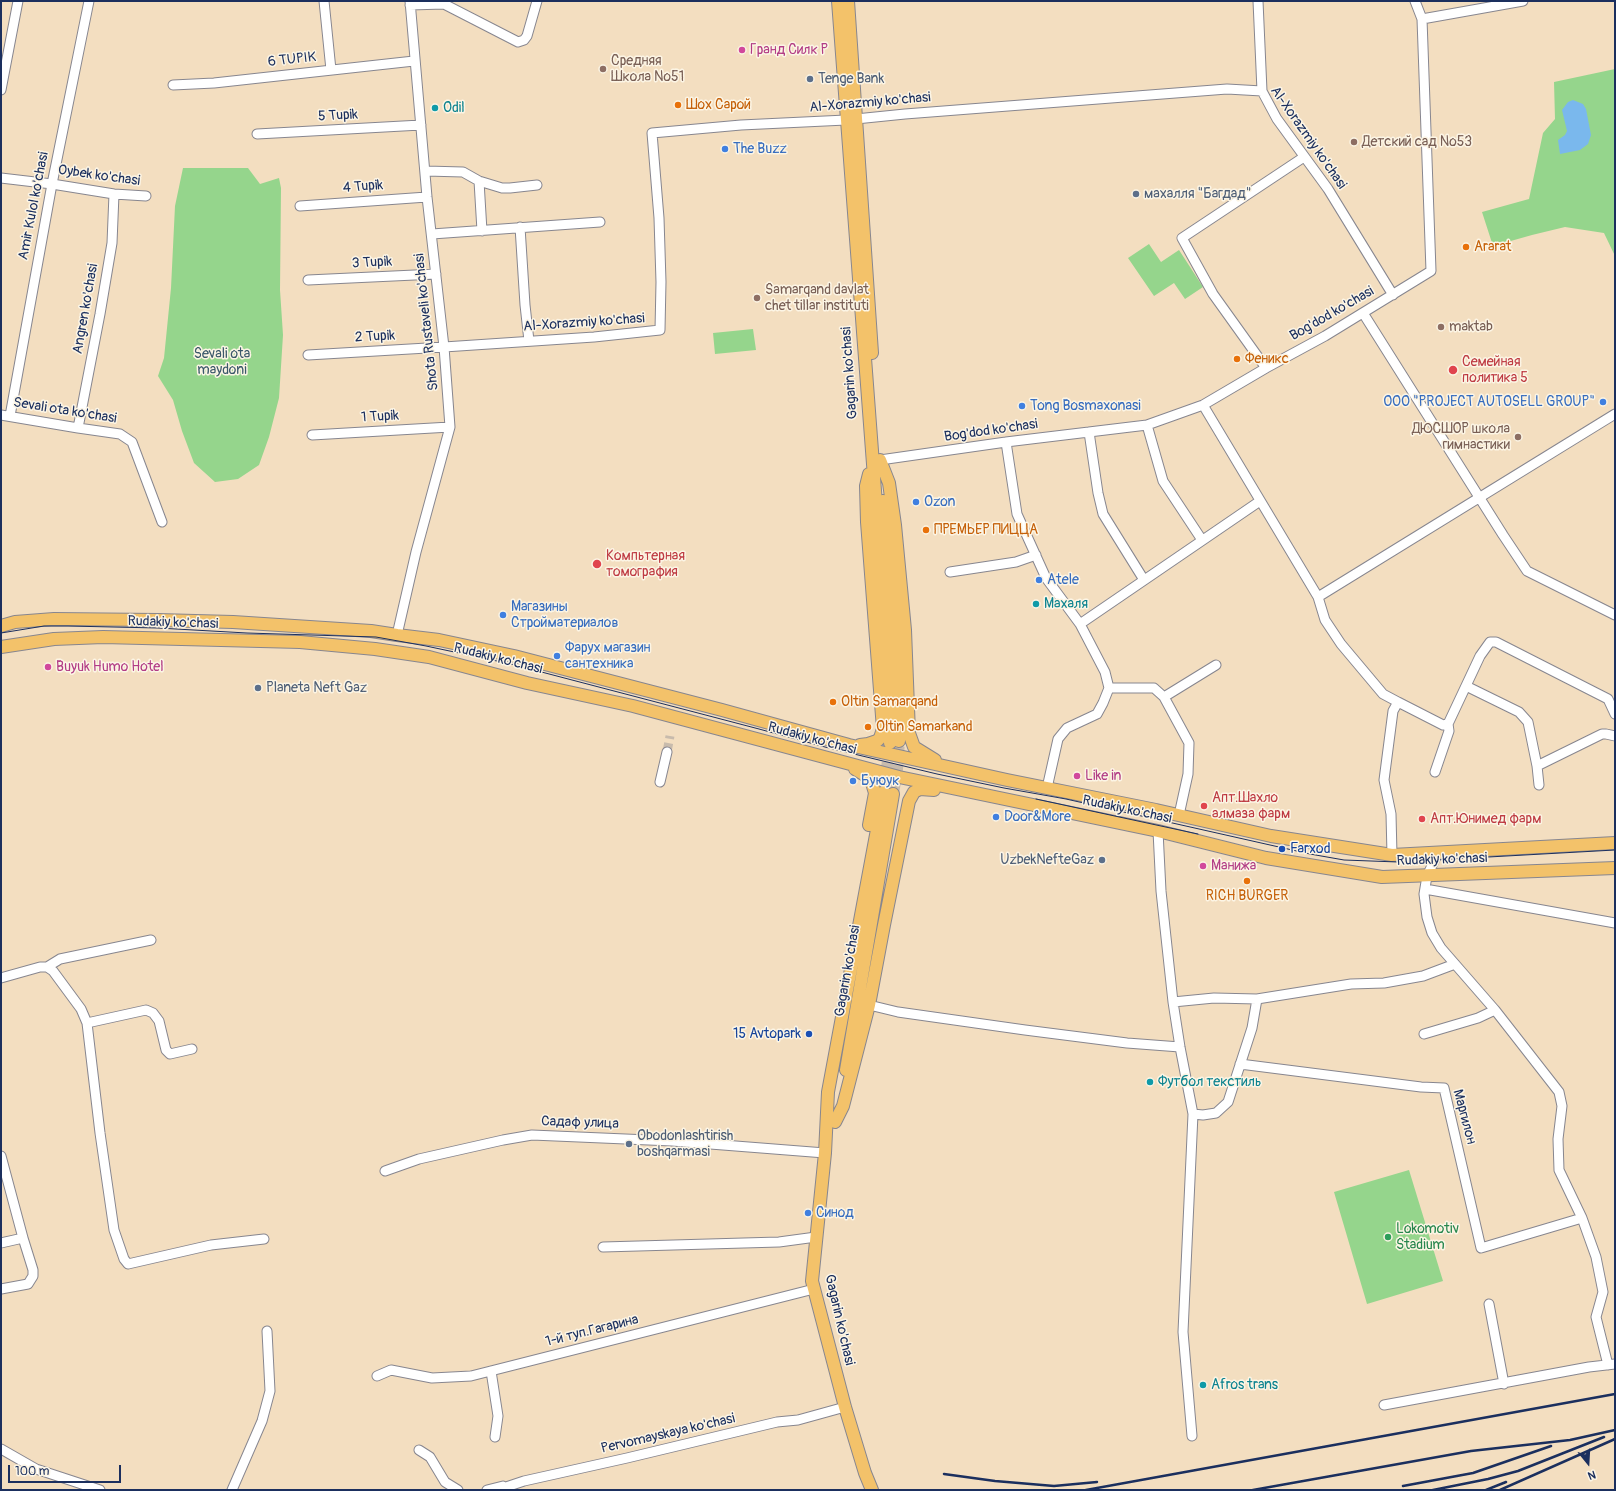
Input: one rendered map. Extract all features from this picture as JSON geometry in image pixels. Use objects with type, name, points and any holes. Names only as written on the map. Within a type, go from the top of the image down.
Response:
[{"type":"main road","name":"Gagarin ko'chasi","points":[[838,1],[851,119],[876,461],[900,685],[901,713],[895,742]]},
{"type":"main road","name":"Gagarin ko'chasi","points":[[848,1],[851,119]]},
{"type":"main road","points":[[849,745],[873,743],[880,738],[883,729],[867,522],[866,486],[876,461]]},
{"type":"main road","points":[[876,461],[889,483],[895,525],[906,630],[910,738],[918,750],[948,767]]},
{"type":"main road","name":"Rudakiy ko'chasi","points":[[1,626],[15,622],[54,619],[158,620],[233,622],[397,634],[439,640],[514,656],[722,710],[849,745],[1271,836],[1392,855],[1615,842]]},
{"type":"main road","points":[[157,638],[158,620]]},
{"type":"main road","name":"Rudakiy ko'chasi","points":[[1,647],[54,638],[103,636],[300,642],[375,649],[429,657],[527,683],[633,706],[899,777],[1158,832],[1266,858],[1382,877],[1615,868]]},
{"type":"main road","points":[[716,729],[722,710]]},
{"type":"main road","points":[[842,762],[868,776],[875,793],[826,1069],[822,1102],[830,1122],[843,1106],[870,1005],[905,813],[911,796],[914,792],[920,789],[962,791]]},
{"type":"main road","points":[[1001,798],[1007,780]]},
{"type":"main road","name":"Gagarin ko'chasi","points":[[872,1490],[865,1473],[845,1407],[812,1281],[825,1153],[830,1122],[828,1092],[888,793]]},
{"type":"street","points":[[1,90],[18,1]]},
{"type":"street","name":"Amir Kulol ko'chasi","points":[[6,415],[89,1]]},
{"type":"street","points":[[324,1],[331,70]]},
{"type":"street","points":[[410,3],[444,4],[518,42],[524,40],[527,36],[537,1]]},
{"type":"street","points":[[1258,1],[1262,91]]},
{"type":"street","points":[[1415,1],[1422,19],[1523,1]]},
{"type":"street","name":"Shota Rustaveli ko'chasi","points":[[397,634],[416,552],[450,427],[444,348],[414,60],[410,3]]},
{"type":"street","name":"Bog'dod ko'chasi","points":[[876,461],[1006,442],[1147,425],[1203,405],[1325,336],[1431,271],[1422,19]]},
{"type":"street","name":"6 TUPIK","points":[[173,85],[214,83],[414,60]]},
{"type":"street","name":"Al-Xorazmiy ko'chasi","points":[[444,348],[594,337],[660,330],[661,282],[659,218],[652,134],[741,125],[851,119],[1228,89],[1262,91],[1277,119],[1328,189],[1393,295]]},
{"type":"street","name":"5 Tupik","points":[[257,134],[421,125]]},
{"type":"street","points":[[1266,368],[1213,294],[1182,238],[1304,157]]},
{"type":"street","points":[[426,172],[463,172],[479,181],[497,187],[510,188],[536,185]]},
{"type":"street","name":"Oybek ko'chasi","points":[[1,178],[52,184],[114,194],[146,196]]},
{"type":"street","points":[[479,181],[482,231]]},
{"type":"street","name":"Angren ko'chasi","points":[[78,428],[112,242],[114,194]]},
{"type":"street","name":"4 Tupik","points":[[300,206],[428,197]]},
{"type":"street","points":[[432,234],[600,222]]},
{"type":"street","points":[[520,227],[525,306],[529,341]]},
{"type":"street","name":"3 Tupik","points":[[308,280],[436,274]]},
{"type":"street","points":[[1363,313],[1527,571],[1615,615]]},
{"type":"street","name":"2 Tupik","points":[[308,355],[444,348]]},
{"type":"street","points":[[1203,405],[1318,597],[1325,620],[1341,644],[1383,694],[1444,725],[1448,724]]},
{"type":"street","points":[[1318,597],[1615,414]]},
{"type":"street","name":"Sevali ota ko'chasi","points":[[6,415],[120,434],[132,442],[162,522]]},
{"type":"street","points":[[1147,425],[1162,481],[1202,540]]},
{"type":"street","name":"1 Tupik","points":[[312,435],[450,427]]},
{"type":"street","points":[[1089,432],[1103,514],[1144,580]]},
{"type":"street","points":[[1006,442],[1017,514],[1046,578],[1080,624],[1105,672],[1109,688],[1104,703],[1097,714],[1067,728],[1058,739],[1047,788]]},
{"type":"street","points":[[1080,624],[1260,501]]},
{"type":"street","points":[[950,572],[1016,562],[1036,555]]},
{"type":"street","points":[[1435,772],[1449,731],[1448,724],[1483,651],[1490,642],[1496,642],[1608,699],[1615,714]]},
{"type":"street","points":[[1164,697],[1216,665]]},
{"type":"street","points":[[1466,686],[1519,712],[1528,722],[1537,766],[1539,785]]},
{"type":"street","points":[[1109,688],[1154,688],[1164,697],[1189,743],[1188,774],[1179,815]]},
{"type":"street","points":[[1392,855],[1390,814],[1384,780],[1393,711],[1398,702]]},
{"type":"street","points":[[1537,766],[1602,734],[1615,736]]},
{"type":"street","points":[[660,782],[667,752]]},
{"type":"street","points":[[1158,832],[1161,891],[1173,1002],[1193,1114],[1182,1332],[1192,1436]]},
{"type":"street","points":[[1384,1405],[1504,1384],[1588,1367],[1611,1365],[1596,1317],[1603,1292],[1596,1257],[1582,1218],[1558,1170],[1558,1139],[1562,1106],[1559,1092],[1495,1010],[1441,948],[1432,933],[1427,917],[1425,888],[1427,876],[1438,853]]},
{"type":"street","points":[[1425,888],[1615,923]]},
{"type":"street","points":[[1,978],[40,967],[47,967],[60,959],[151,940]]},
{"type":"street","points":[[1173,1002],[1214,998],[1257,999],[1351,984],[1384,983],[1423,976],[1455,964]]},
{"type":"street","points":[[47,967],[53,971],[81,1009],[87,1023],[100,1133],[114,1230],[124,1259],[128,1264],[211,1244],[264,1239]]},
{"type":"street","points":[[1193,1114],[1204,1115],[1216,1113],[1228,1102],[1252,1028],[1257,999]]},
{"type":"street","points":[[870,1005],[898,1012],[1025,1030],[1127,1043],[1180,1047]]},
{"type":"street","points":[[87,1023],[146,1010],[154,1013],[159,1021],[168,1052],[170,1054],[192,1049]]},
{"type":"street","points":[[1424,1034],[1478,1018],[1495,1010]]},
{"type":"street","name":"Маргилон","points":[[1240,1064],[1421,1087],[1444,1088],[1481,1248],[1582,1218]]},
{"type":"street","name":"Садаф улица","points":[[385,1171],[419,1159],[532,1135],[672,1141],[825,1153]]},
{"type":"street","points":[[1,1156],[33,1270],[33,1276],[28,1284],[1,1288]]},
{"type":"street","points":[[603,1247],[779,1242],[816,1236]]},
{"type":"street","points":[[1,1243],[23,1238]]},
{"type":"street","name":"1-й туп.Гагарина","points":[[377,1376],[391,1370],[432,1378],[471,1376],[814,1289]]},
{"type":"street","points":[[1489,1304],[1504,1384]]},
{"type":"street","points":[[232,1490],[262,1421],[270,1391],[267,1331]]},
{"type":"street","points":[[491,1371],[498,1416],[495,1437]]},
{"type":"street","name":"Pervomayskaya ko'chasi","points":[[497,1490],[524,1481],[777,1422],[798,1420],[845,1407]]},
{"type":"street","points":[[1,1449],[36,1469],[100,1490]]},
{"type":"street","points":[[419,1450],[430,1456],[445,1482],[458,1490]]},
{"type":"street","points":[[487,1490],[524,1481]]},
{"type":"green space","points":[[1615,69],[1615,256],[1604,233],[1565,227],[1493,246],[1482,212],[1529,199],[1543,133],[1555,119],[1554,82]]},
{"type":"green space","name":"Sevali ota maydoni","points":[[183,168],[248,168],[260,184],[279,178],[281,188],[280,290],[283,335],[279,398],[269,437],[259,465],[238,479],[215,482],[194,463],[182,431],[173,400],[158,376],[164,358],[171,288],[175,206]]},
{"type":"green space","points":[[1149,244],[1161,262],[1179,250],[1203,287],[1185,299],[1174,283],[1154,296],[1128,258]]},
{"type":"green space","points":[[753,329],[756,350],[715,354],[713,333]]},
{"type":"green space","name":"Lokomotiv Stadium","points":[[1409,1170],[1443,1281],[1367,1304],[1334,1192]]},
{"type":"water","points":[[1573,100],[1583,104],[1586,109],[1591,135],[1588,144],[1580,150],[1560,154],[1558,140],[1565,135],[1567,131],[1562,110],[1568,102]]},
{"type":"tunnel","points":[[667,752],[670,736]]},
{"type":"tunnel","points":[[893,794],[899,741]]},
{"type":"tunnel","points":[[884,792],[890,744]]},
{"type":"tram line","points":[[1,633],[44,626],[68,626],[158,628],[247,633],[376,637],[511,664],[825,747],[937,774],[1066,799],[1310,854],[1344,860],[1398,862],[1615,850]]},
{"type":"tram line","points":[[1036,799],[1198,834]]},
{"type":"railway","points":[[1086,1490],[1615,1394]]},
{"type":"railway","points":[[1253,1490],[1471,1451],[1570,1440],[1615,1430]]},
{"type":"railway","points":[[1433,1490],[1488,1479],[1518,1471],[1604,1437]]},
{"type":"railway","points":[[1500,1490],[1615,1439]]},
{"type":"railway","points":[[1403,1486],[1473,1473],[1551,1446]]},
{"type":"railway","points":[[944,1474],[995,1481],[1054,1486],[1097,1482]]},
{"type":"railway","points":[[1486,1490],[1506,1482]]},
{"type":"place","name":"Гранд Силк Р","points":[[742,50]]},
{"type":"place","name":"Средняя Школа №51","points":[[603,69]]},
{"type":"place","name":"Tenge Bank","points":[[810,79]]},
{"type":"place","name":"Шох Сарой","points":[[678,105]]},
{"type":"place","name":"Оdil","points":[[435,108]]},
{"type":"place","name":"Детский сад №53","points":[[1354,142]]},
{"type":"place","name":"The Buzz","points":[[725,149]]},
{"type":"place","name":"махалля \"Багдад\"","points":[[1136,194]]},
{"type":"place","name":"Ararat","points":[[1466,247]]},
{"type":"place","name":"Samarqand davlat chet tillar instituti","points":[[757,298]]},
{"type":"place","name":"maktab","points":[[1441,327]]},
{"type":"place","name":"Феникс","points":[[1237,359]]},
{"type":"place","name":"Семейная политика 5","points":[[1453,370]]},
{"type":"place","name":"OOO \"PROJECT AUTOSELL GROUP\"","points":[[1603,402]]},
{"type":"place","name":"Tong Bosmaxonasi","points":[[1022,406]]},
{"type":"place","name":"ДЮСШОР школа гимнастики","points":[[1518,437]]},
{"type":"place","name":"Ozon","points":[[916,502]]},
{"type":"place","name":"ПРЕМЬЕР ПИЦЦА","points":[[926,530]]},
{"type":"place","name":"Компьтерная томография","points":[[597,564]]},
{"type":"place","name":"Atele","points":[[1039,580]]},
{"type":"place","name":"Махаля","points":[[1036,604]]},
{"type":"place","name":"Магазины Стройматериалов","points":[[503,615]]},
{"type":"place","name":"Фарух магазин сантехника","points":[[557,656]]},
{"type":"place","name":"Buyuk Humo Hotel","points":[[48,667]]},
{"type":"place","name":"Planeta Neft Gaz","points":[[258,688]]},
{"type":"place","name":"Oltin Samarqand","points":[[833,702]]},
{"type":"place","name":"Oltin Samarkand","points":[[868,727]]},
{"type":"place","name":"Like in","points":[[1077,776]]},
{"type":"place","name":"Буюук","points":[[853,781]]},
{"type":"place","name":"Апт.Шахло алмаза фарм","points":[[1204,806]]},
{"type":"place","name":"Door&More","points":[[996,817]]},
{"type":"place","name":"Апт.Юнимед фарм","points":[[1422,819]]},
{"type":"place","name":"Farxod","points":[[1282,849]]},
{"type":"place","name":"UzbekNefteGaz","points":[[1102,860]]},
{"type":"place","name":"Манижа","points":[[1203,866]]},
{"type":"place","name":"RICH BURGER","points":[[1247,881]]},
{"type":"place","name":"15 Avtopark","points":[[809,1034]]},
{"type":"place","name":"Футбол текстиль","points":[[1150,1082]]},
{"type":"place","name":"Obodonlashtirish boshqarmasi","points":[[629,1144]]},
{"type":"place","name":"Синод","points":[[808,1213]]},
{"type":"place","name":"Lokomotiv Stadium","points":[[1388,1237]]},
{"type":"place","name":"Afros trans","points":[[1203,1385]]}]
